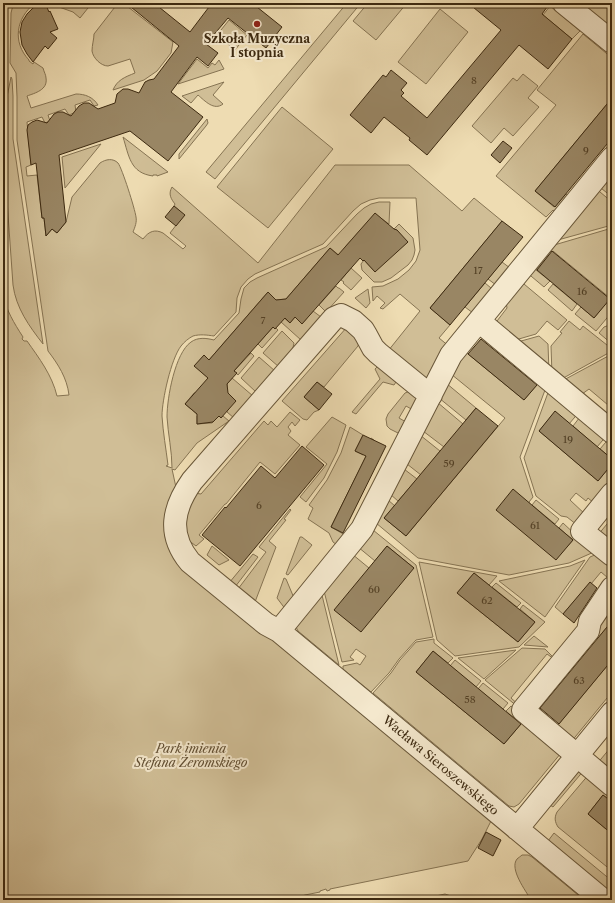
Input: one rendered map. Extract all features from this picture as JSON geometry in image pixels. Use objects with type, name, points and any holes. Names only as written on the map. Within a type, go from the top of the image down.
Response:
[{"type":"street","points":[[564,3],[612,42]]},
{"type":"street","points":[[279,631],[362,530],[451,355],[612,158]]},
{"type":"street","name":"Wacława Sieroszewskiego","points":[[431,394],[421,388],[378,353],[373,348],[363,330],[353,322],[341,315],[334,318],[184,492],[176,514],[176,530],[179,544],[190,562],[266,624],[279,631],[603,900]]},
{"type":"street","points":[[479,321],[612,432]]},
{"type":"street","points":[[612,494],[582,531],[612,555]]},
{"type":"street","points":[[612,588],[590,621],[588,631],[523,710],[612,785]]},
{"type":"street","points":[[518,829],[612,713]]},
{"type":"green space","name":"Park imienia Stefana Żeromskiego","points":[[18,3],[35,3],[20,23],[18,38],[20,46],[29,61],[33,64],[34,62],[43,68],[46,77],[46,82],[43,88],[27,96],[31,108],[76,94],[88,96],[98,105],[94,106],[90,100],[75,105],[76,112],[69,115],[65,109],[48,115],[50,121],[45,123],[42,117],[27,122],[31,165],[26,167],[27,176],[37,175],[42,218],[44,218],[46,236],[52,229],[57,233],[66,222],[72,197],[100,163],[109,160],[116,161],[120,166],[136,217],[133,232],[143,239],[148,234],[157,231],[163,233],[183,249],[186,246],[170,233],[184,215],[174,206],[175,204],[170,194],[172,187],[258,263],[335,165],[409,165],[462,211],[474,198],[502,221],[430,308],[450,325],[439,338],[450,347],[423,384],[388,351],[420,311],[400,294],[383,309],[380,308],[385,303],[377,296],[373,301],[372,287],[383,286],[398,279],[409,270],[416,261],[420,250],[416,198],[379,198],[361,204],[323,244],[255,274],[248,279],[241,287],[237,298],[236,312],[214,336],[193,336],[181,346],[177,352],[165,390],[162,409],[168,465],[166,466],[172,468],[167,409],[173,376],[180,356],[185,348],[196,339],[205,338],[214,340],[239,313],[244,288],[250,282],[326,247],[357,214],[371,204],[390,202],[389,224],[375,214],[345,247],[340,256],[330,248],[286,299],[276,300],[267,293],[209,360],[204,356],[195,366],[208,378],[208,388],[194,393],[185,404],[198,415],[197,424],[212,423],[219,416],[221,418],[223,416],[229,421],[197,443],[175,470],[172,469],[177,492],[169,531],[492,819],[482,839],[468,861],[330,889],[327,891],[326,889],[292,900],[3,900],[3,294],[8,311],[23,337],[22,339],[27,341],[45,367],[55,388],[57,396],[69,395],[62,372],[48,351],[17,140],[16,73],[10,63],[11,13],[13,5],[15,7],[19,5]]},
{"type":"green space","points":[[60,3],[92,3],[80,18],[73,12],[59,7]]},
{"type":"green space","points":[[118,3],[123,3],[173,42],[171,53],[157,71],[144,80],[113,90],[119,81],[135,73],[130,59],[105,66],[96,59],[92,49],[94,34]]},
{"type":"green space","points":[[347,3],[361,3],[215,179],[206,172]]},
{"type":"green space","points":[[368,3],[407,3],[376,40],[353,21]]},
{"type":"green space","points":[[568,3],[612,3],[612,38]]},
{"type":"green space","points":[[550,6],[580,31],[572,39],[543,15]]},
{"type":"green space","points":[[440,9],[468,32],[426,84],[398,62]]},
{"type":"green space","points":[[229,20],[247,35],[235,50],[217,35]]},
{"type":"green space","points":[[583,34],[612,58],[612,98],[535,191],[554,207],[566,194],[573,199],[559,215],[553,210],[546,217],[496,176],[556,105],[537,90]]},
{"type":"green space","points":[[197,59],[208,68],[212,63],[215,65],[219,60],[224,69],[178,84]]},
{"type":"green space","points":[[523,74],[538,86],[528,98],[539,107],[513,136],[504,128],[491,143],[472,126],[513,78],[517,81]]},
{"type":"green space","points":[[11,77],[13,96],[13,139],[43,344],[20,309],[13,285],[3,158],[3,114]]},
{"type":"green space","points":[[224,82],[213,95],[223,104],[220,106],[213,106],[198,95],[191,103],[182,96]]},
{"type":"green space","points":[[282,107],[333,149],[268,228],[217,187]]},
{"type":"green space","points":[[207,119],[208,123],[206,126],[179,159],[179,154]]},
{"type":"green space","points":[[123,137],[168,172],[153,176],[139,171],[129,157]]},
{"type":"green space","points":[[101,144],[65,188],[62,157]]},
{"type":"green space","points":[[612,165],[612,197],[596,184]]},
{"type":"green space","points":[[594,187],[612,202],[612,225],[547,243]]},
{"type":"green space","points":[[399,224],[413,238],[415,250],[414,255],[408,265],[391,278],[382,282],[374,282],[362,270],[361,264],[364,260],[375,272],[397,230],[394,229]]},
{"type":"green space","points":[[612,228],[612,312],[596,331],[575,314],[581,307],[594,318],[610,298],[553,251],[536,270],[550,281],[544,287],[525,271],[544,248]]},
{"type":"green space","points":[[502,262],[514,271],[500,288],[488,279]]},
{"type":"green space","points":[[351,268],[362,278],[351,290],[341,280]]},
{"type":"green space","points":[[518,279],[567,320],[558,330],[547,321],[536,334],[512,341],[496,324],[507,308],[505,295]]},
{"type":"green space","points":[[485,283],[497,293],[477,316],[465,307]]},
{"type":"green space","points":[[553,284],[577,304],[572,311],[548,290]]},
{"type":"green space","points":[[336,286],[344,292],[326,312],[319,305]]},
{"type":"green space","points":[[368,289],[370,303],[366,308],[355,298]]},
{"type":"green space","points":[[313,311],[321,317],[301,340],[281,322],[284,318],[290,323],[295,317],[302,324]]},
{"type":"green space","points":[[569,321],[580,330],[583,326],[612,349],[612,351],[558,381],[552,375],[551,346],[562,333],[560,332]]},
{"type":"green space","points":[[612,324],[612,344],[599,333],[604,327]]},
{"type":"green space","points":[[273,327],[278,330],[262,348],[258,344]]},
{"type":"green space","points":[[347,327],[359,342],[358,346],[324,387],[317,382],[304,397],[319,410],[314,412],[307,420],[303,419],[282,401]]},
{"type":"green space","points":[[282,331],[294,343],[292,352],[279,367],[263,353]]},
{"type":"green space","points":[[539,336],[548,344],[549,372],[514,343]]},
{"type":"green space","points":[[462,349],[524,400],[543,377],[548,382],[520,457],[533,497],[529,502],[556,559],[573,540],[559,528],[563,523],[594,552],[569,563],[509,575],[418,558],[376,523],[388,500],[395,506],[384,518],[406,536],[505,418],[451,374]]},
{"type":"green space","points":[[251,353],[254,356],[238,375],[234,371]]},
{"type":"green space","points":[[612,354],[612,400],[608,405],[589,389],[578,397],[560,382]]},
{"type":"green space","points":[[259,357],[275,371],[256,392],[241,378]]},
{"type":"green space","points":[[379,365],[396,382],[394,385],[383,382],[356,414],[352,412],[380,379],[375,369]]},
{"type":"green space","points":[[232,378],[253,396],[234,418],[227,412],[227,384]]},
{"type":"green space","points":[[446,383],[476,408],[466,420],[439,398]]},
{"type":"green space","points":[[549,390],[580,411],[569,424],[555,412],[539,431],[598,481],[612,464],[612,483],[595,504],[588,498],[586,501],[576,493],[570,500],[586,515],[577,525],[567,517],[561,516],[536,496],[524,458]]},
{"type":"green space","points":[[410,391],[418,401],[413,410],[406,406],[399,418],[406,422],[400,434],[387,426],[386,419],[388,414],[405,393]]},
{"type":"green space","points":[[437,402],[463,424],[444,447],[423,431]]},
{"type":"green space","points":[[290,412],[300,420],[295,426],[292,422],[288,427],[291,431],[288,435],[300,445],[275,474],[260,462],[199,535],[204,539],[196,546],[188,540],[185,525],[186,516],[194,493],[201,494],[264,421],[268,425],[271,421],[277,427]]},
{"type":"green space","points":[[583,413],[608,434],[597,447],[573,426]]},
{"type":"green space","points":[[332,417],[346,425],[337,452],[324,478],[306,502],[300,497],[327,464],[306,447]]},
{"type":"green space","points":[[350,427],[363,435],[355,451],[363,455],[371,438],[374,440],[331,527],[345,535],[337,545],[333,542],[329,533],[308,519],[313,508],[309,505],[327,480],[341,453]]},
{"type":"green space","points":[[420,435],[440,451],[421,475],[407,464]]},
{"type":"green space","points":[[611,436],[612,437],[612,459],[600,449]]},
{"type":"green space","points":[[404,469],[417,479],[398,501],[390,494]]},
{"type":"green space","points":[[536,500],[559,519],[555,524],[532,505]]},
{"type":"green space","points":[[290,509],[291,510],[284,519],[286,520],[269,541],[276,547],[255,602],[238,589],[266,552],[259,547]]},
{"type":"green space","points":[[612,518],[612,535],[605,543],[597,536]]},
{"type":"green space","points":[[373,530],[416,565],[433,637],[416,640],[371,692],[343,669],[343,666],[357,663],[360,665],[366,656],[356,649],[350,657],[354,660],[342,662],[323,587],[352,554],[369,568],[414,568],[387,546],[375,561],[358,547]]},
{"type":"green space","points":[[300,537],[312,545],[288,575],[286,574]]},
{"type":"green space","points":[[212,546],[229,560],[219,565],[207,555]]},
{"type":"green space","points":[[253,554],[258,557],[235,587],[229,583]]},
{"type":"green space","points":[[597,554],[612,566],[612,573],[608,578],[601,572],[563,614],[555,607],[590,557]]},
{"type":"green space","points":[[585,560],[545,617],[499,581],[570,566]]},
{"type":"green space","points":[[419,562],[497,576],[489,585],[474,573],[457,593],[518,642],[535,622],[520,609],[523,605],[545,622],[519,647],[455,656],[437,640]]},
{"type":"green space","points":[[284,578],[286,579],[294,598],[286,610],[277,598]]},
{"type":"green space","points":[[496,583],[521,603],[517,607],[492,587]]},
{"type":"green space","points":[[321,591],[339,665],[298,631],[296,627]]},
{"type":"green space","points":[[612,611],[612,621],[598,638],[593,633]]},
{"type":"green space","points":[[534,636],[548,647],[524,645]]},
{"type":"green space","points":[[434,639],[434,643],[453,658],[448,663],[433,651],[416,672],[504,744],[521,724],[506,711],[511,706],[535,726],[561,753],[519,804],[514,807],[509,806],[373,693],[416,642]]},
{"type":"green space","points":[[522,648],[545,649],[554,659],[547,654],[511,698],[520,706],[518,707],[485,680]]},
{"type":"green space","points":[[516,650],[484,679],[458,658]]},
{"type":"green space","points":[[455,660],[481,681],[476,687],[450,666]]},
{"type":"green space","points":[[612,660],[612,692],[571,742],[538,710],[557,726]]},
{"type":"green space","points":[[483,683],[508,703],[503,709],[478,689]]},
{"type":"green space","points":[[545,692],[550,696],[538,710],[537,709]]},
{"type":"green space","points":[[611,747],[612,769],[607,774],[596,765]]},
{"type":"green space","points":[[585,769],[553,807],[547,803],[574,770]]},
{"type":"green space","points":[[590,773],[612,792],[612,802],[603,795],[588,814],[612,834],[612,871],[558,827],[556,822],[555,816],[557,812]]},
{"type":"green space","points":[[554,833],[612,881],[612,896],[548,841]]},
{"type":"green space","points":[[522,855],[532,857],[584,900],[531,900],[519,880],[515,868],[517,859]]},
{"type":"green space","points":[[445,894],[451,896],[454,900],[417,900]]},
{"type":"building","points":[[40,3],[45,3],[49,12],[50,11],[58,29],[50,32],[57,38],[48,49],[45,46],[33,62],[22,45],[20,32],[22,22],[27,14]]},
{"type":"building","points":[[126,3],[154,3],[190,32],[212,3],[252,3],[282,27],[266,48],[228,18],[206,44],[218,53],[208,66],[197,57],[171,92],[203,117],[168,161],[130,131],[59,155],[66,222],[57,233],[52,229],[46,236],[44,218],[42,218],[36,163],[31,165],[27,130],[28,125],[37,120],[47,123],[54,114],[58,112],[63,112],[71,116],[79,106],[84,103],[89,103],[98,109],[115,103],[117,94],[123,89],[128,89],[139,93],[145,82],[154,79],[179,46]]},
{"type":"building","points":[[468,3],[550,3],[542,14],[572,39],[548,69],[519,45],[427,155],[409,140],[410,138],[384,117],[371,133],[350,115],[383,75],[386,77],[391,70],[407,83],[401,90],[404,93],[401,96],[427,118],[501,30]]},
{"type":"building","points":[[612,98],[612,138],[555,207],[535,191]]},
{"type":"building","points":[[503,141],[512,148],[500,163],[491,155]]},
{"type":"building","points":[[174,206],[185,215],[176,226],[165,217]]},
{"type":"building","points":[[375,213],[397,230],[408,242],[375,272],[364,260],[363,261],[360,258],[302,324],[295,317],[290,323],[285,318],[275,329],[273,327],[234,371],[237,373],[227,384],[228,393],[236,401],[221,418],[219,416],[213,422],[197,424],[197,414],[185,404],[208,378],[194,366],[204,355],[209,360],[268,292],[276,300],[286,299],[330,248],[338,255]]},
{"type":"building","points":[[502,221],[523,237],[450,325],[430,308]]},
{"type":"building","points":[[552,251],[610,299],[594,318],[537,270]]},
{"type":"building","points":[[481,339],[537,385],[524,400],[468,354]]},
{"type":"building","points":[[317,382],[332,394],[319,410],[304,397]]},
{"type":"building","points":[[476,408],[498,426],[406,536],[384,518]]},
{"type":"building","points":[[555,411],[612,459],[612,464],[598,481],[539,431]]},
{"type":"building","points":[[363,435],[386,446],[343,533],[331,527],[366,456],[355,451]]},
{"type":"building","points":[[302,446],[324,465],[240,566],[202,535],[261,466],[275,478]]},
{"type":"building","points":[[513,489],[573,540],[556,560],[496,510]]},
{"type":"building","points":[[387,546],[414,568],[361,632],[334,610]]},
{"type":"building","points":[[474,573],[535,622],[518,642],[457,593]]},
{"type":"building","points":[[590,582],[597,588],[574,623],[563,614]]},
{"type":"building","points":[[612,621],[612,660],[559,724],[540,708]]},
{"type":"building","points":[[433,651],[521,724],[504,744],[416,672]]},
{"type":"building","points":[[603,795],[612,802],[612,834],[588,814]]},
{"type":"building","points":[[486,832],[501,840],[493,856],[478,848]]},
{"type":"place","name":"Szkoła Muzyczna I stopnia","points":[[257,24]]}]
